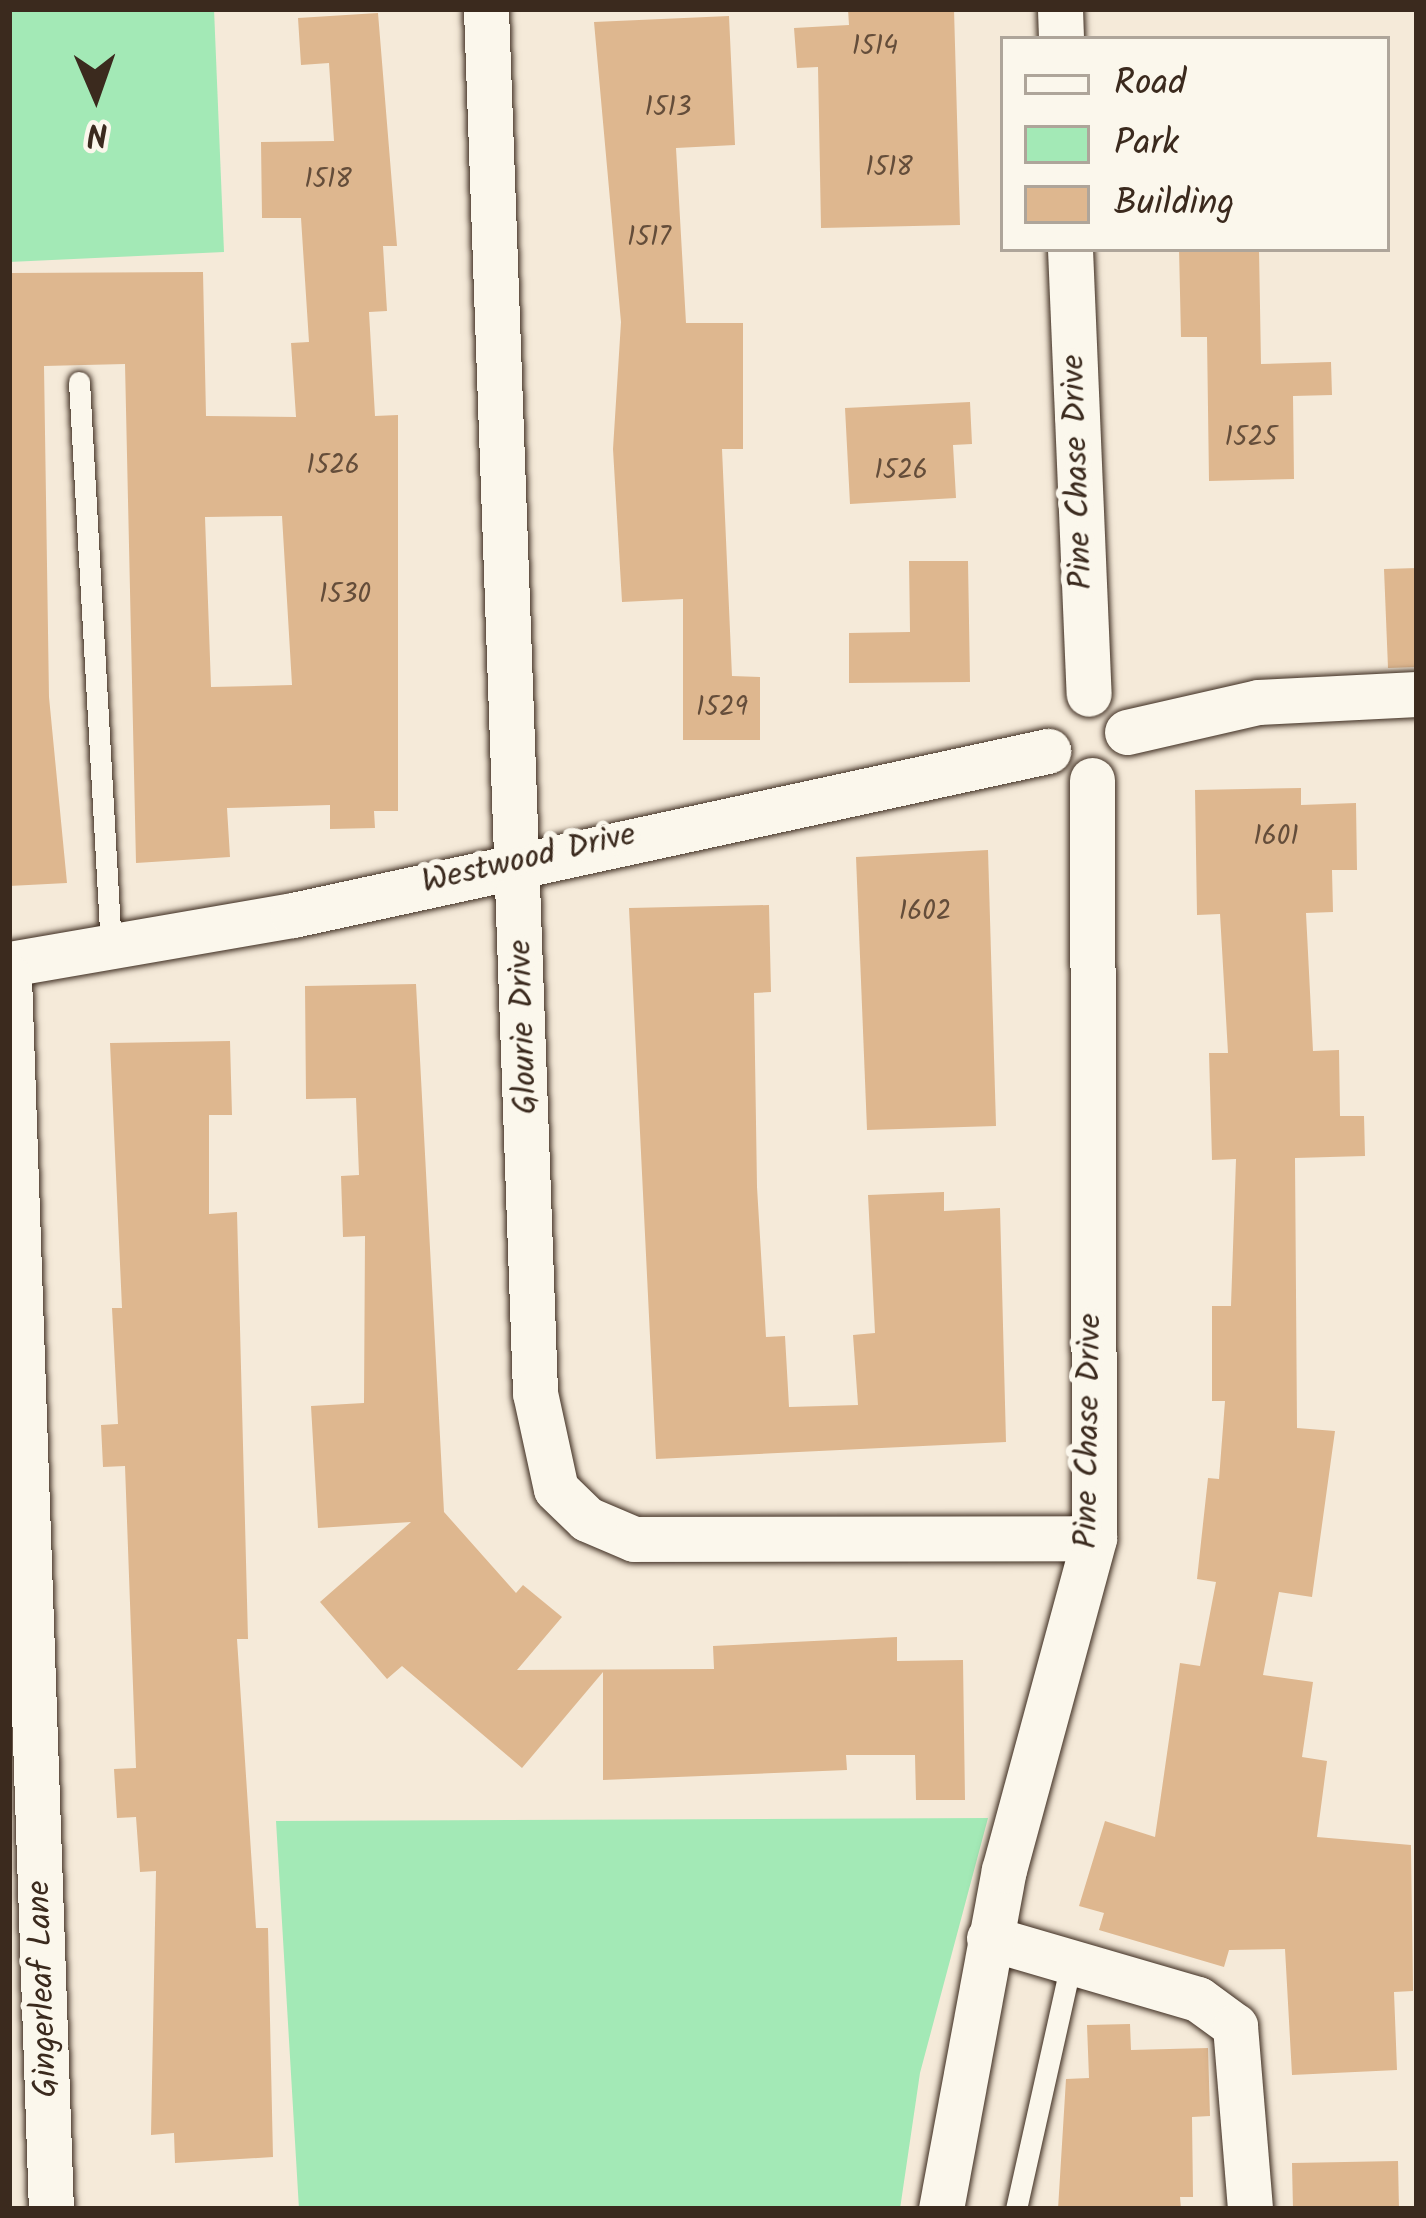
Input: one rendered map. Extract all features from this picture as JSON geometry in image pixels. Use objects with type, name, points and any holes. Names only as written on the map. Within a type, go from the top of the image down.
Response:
[{"type":"street","name":"Glourie Drive","points":[[486,9],[520,860],[535,1393],[556,1489],[587,1519],[634,1538],[1094,1538]]},
{"type":"street","name":"Pine Chase Drive","points":[[1070,252],[1089,694]]},
{"type":"street","points":[[1089,694],[1117,704],[1127,731],[1118,766],[1092,780],[1065,775],[1048,751],[1050,718],[1089,694]]},
{"type":"street","points":[[1127,731],[1274,700],[1417,694]]},
{"type":"street","name":"Westwood Drive","points":[[9,964],[112,949],[1048,751]]},
{"type":"street","name":"Pine Chase Drive","points":[[941,2209],[989,1938],[1094,1538],[1092,780]]},
{"type":"street","name":"Gingerleaf Lane","points":[[9,976],[51,2209]]},
{"type":"street","points":[[989,1938],[1198,2000],[1235,2026],[1250,2209]]},
{"type":"lane","points":[[79,382],[112,949]]},
{"type":"lane","points":[[1016,2209],[1071,1962]]},
{"type":"green space","points":[[9,9],[214,9],[224,252],[9,262]]},
{"type":"green space","points":[[988,1818],[920,2073],[900,2209],[299,2209],[276,1821]]},
{"type":"building","points":[[848,9],[954,9],[960,225],[821,228],[818,67],[797,68],[794,28],[849,25]]},
{"type":"building","points":[[378,13],[397,246],[383,246],[387,311],[369,312],[375,416],[398,415],[398,811],[374,811],[375,828],[330,829],[330,805],[227,808],[230,857],[136,863],[125,364],[44,366],[49,697],[67,883],[9,886],[9,273],[203,272],[206,416],[296,417],[291,343],[309,342],[301,218],[262,218],[261,142],[334,141],[329,63],[301,65],[298,18]],"holes":[[[282,516],[292,685],[211,687],[205,517]]]},
{"type":"building","points":[[729,16],[735,145],[676,148],[686,323],[743,323],[743,449],[722,449],[732,676],[760,677],[760,740],[683,740],[683,599],[622,602],[613,449],[621,322],[594,22]]},
{"type":"building","points":[[1179,252],[1259,252],[1261,364],[1331,362],[1332,395],[1293,396],[1294,479],[1209,481],[1207,337],[1181,337]]},
{"type":"building","points":[[970,402],[972,444],[953,445],[956,498],[850,504],[845,408]]},
{"type":"building","points":[[909,561],[968,561],[970,682],[849,683],[849,633],[910,632]]},
{"type":"building","points":[[1417,568],[1417,667],[1388,668],[1384,569]]},
{"type":"building","points":[[1301,788],[1301,805],[1356,803],[1357,870],[1332,870],[1333,912],[1306,913],[1313,1051],[1339,1050],[1340,1116],[1364,1116],[1365,1156],[1295,1158],[1297,1428],[1335,1431],[1312,1597],[1279,1592],[1263,1675],[1313,1682],[1302,1757],[1327,1761],[1317,1837],[1411,1845],[1413,1991],[1394,1992],[1397,2070],[1292,2075],[1285,1949],[1229,1950],[1224,1967],[1099,1930],[1104,1913],[1079,1906],[1105,1821],[1155,1837],[1180,1663],[1200,1666],[1216,1582],[1197,1579],[1208,1478],[1219,1479],[1225,1401],[1212,1401],[1212,1306],[1231,1306],[1236,1159],[1212,1160],[1209,1053],[1228,1053],[1220,914],[1197,915],[1195,790]]},
{"type":"building","points":[[988,850],[996,1126],[867,1130],[856,857]]},
{"type":"building","points":[[769,905],[771,992],[754,993],[757,1187],[766,1337],[785,1336],[789,1407],[858,1405],[853,1335],[875,1333],[868,1195],[944,1192],[944,1211],[1000,1208],[1006,1442],[656,1459],[629,908]]},
{"type":"building","points":[[416,984],[444,1512],[516,1593],[523,1585],[562,1617],[517,1670],[714,1669],[713,1646],[897,1637],[897,1661],[963,1660],[965,1800],[916,1800],[915,1755],[846,1755],[847,1770],[603,1780],[603,1672],[522,1768],[402,1666],[387,1679],[320,1602],[411,1522],[318,1528],[311,1406],[364,1403],[365,1236],[343,1237],[341,1176],[359,1175],[356,1098],[306,1099],[305,986]]},
{"type":"building","points":[[230,1041],[232,1115],[209,1115],[209,1214],[237,1212],[248,1639],[237,1639],[256,1928],[268,1928],[273,2157],[175,2163],[174,2133],[151,2135],[156,1871],[140,1872],[136,1817],[117,1818],[114,1769],[136,1768],[125,1466],[103,1467],[101,1425],[118,1424],[112,1308],[122,1308],[110,1043]]},
{"type":"building","points":[[1130,2024],[1131,2050],[1208,2048],[1210,2116],[1192,2117],[1193,2197],[1180,2197],[1181,2209],[1058,2209],[1066,2079],[1089,2078],[1087,2025]]},
{"type":"building","points":[[1398,2161],[1399,2209],[1293,2209],[1292,2163]]}]
